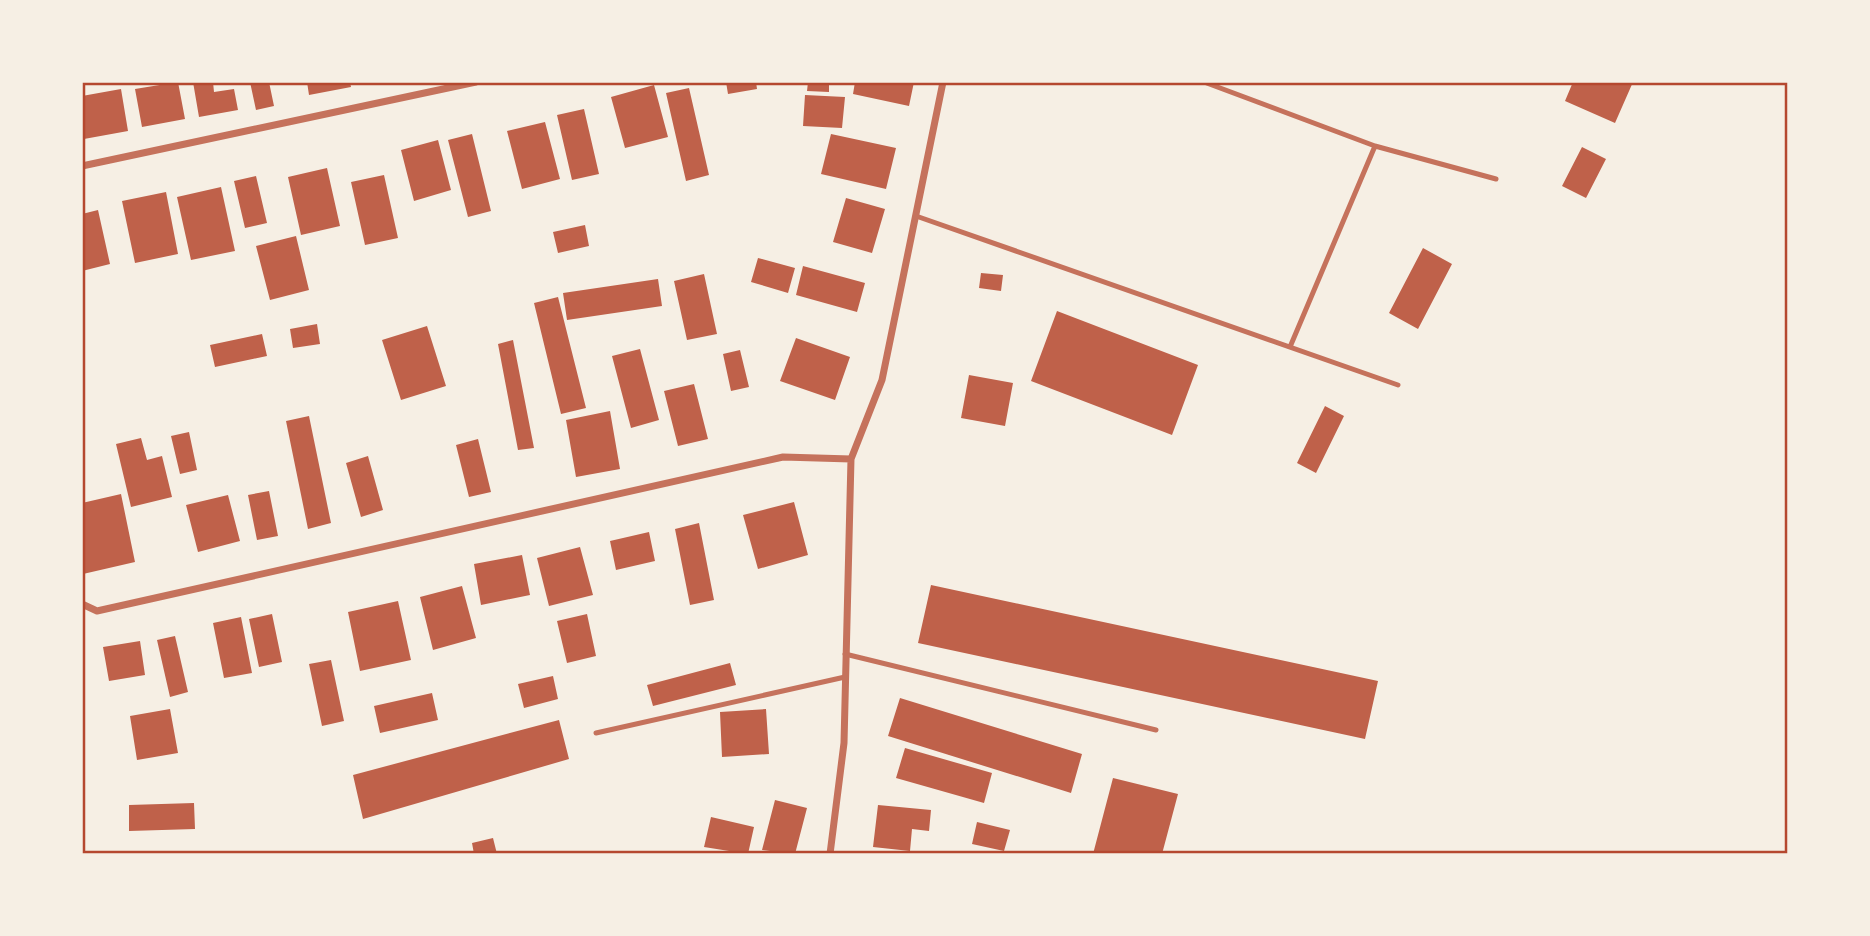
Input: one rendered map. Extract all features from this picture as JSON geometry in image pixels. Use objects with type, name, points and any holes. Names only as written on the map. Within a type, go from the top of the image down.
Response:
[{"type":"street","points":[[82,166],[476,82]]},
{"type":"street","points":[[830,854],[844,743],[851,459],[883,380],[943,82]]},
{"type":"street","points":[[82,604],[97,611],[783,457],[851,459]]},
{"type":"lane","points":[[1204,82],[1375,146],[1496,179]]},
{"type":"lane","points":[[1290,347],[1375,146]]},
{"type":"lane","points":[[916,216],[1398,385]]},
{"type":"lane","points":[[845,654],[1156,730]]},
{"type":"lane","points":[[596,733],[845,677]]},
{"type":"building","points":[[178,82],[185,119],[142,127],[135,89]]},
{"type":"building","points":[[193,82],[213,82],[214,92],[234,89],[238,110],[199,117]]},
{"type":"building","points":[[250,82],[269,82],[274,106],[256,110]]},
{"type":"building","points":[[307,82],[350,82],[351,87],[309,95]]},
{"type":"building","points":[[726,82],[756,82],[757,89],[728,94]]},
{"type":"building","points":[[808,82],[829,82],[829,92],[807,91]]},
{"type":"building","points":[[855,82],[914,82],[909,106],[853,94]]},
{"type":"building","points":[[1573,82],[1633,82],[1615,123],[1565,101]]},
{"type":"building","points":[[654,85],[668,137],[625,148],[611,97]]},
{"type":"building","points":[[689,88],[709,175],[686,181],[666,93]]},
{"type":"building","points":[[121,89],[128,131],[84,139],[82,96]]},
{"type":"building","points":[[805,95],[845,97],[842,128],[803,126]]},
{"type":"building","points":[[584,109],[599,174],[572,180],[557,115]]},
{"type":"building","points":[[545,122],[560,179],[522,189],[507,131]]},
{"type":"building","points":[[472,134],[491,211],[468,217],[448,140]]},
{"type":"building","points":[[831,134],[896,148],[886,189],[821,174]]},
{"type":"building","points":[[438,140],[451,190],[414,201],[401,150]]},
{"type":"building","points":[[1582,147],[1606,159],[1586,198],[1562,186]]},
{"type":"building","points":[[327,168],[340,226],[301,235],[288,177]]},
{"type":"building","points":[[384,175],[398,238],[365,245],[351,182]]},
{"type":"building","points":[[256,176],[267,223],[245,228],[234,181]]},
{"type":"building","points":[[221,187],[235,251],[191,260],[177,197]]},
{"type":"building","points":[[166,192],[178,254],[135,263],[122,201]]},
{"type":"building","points":[[846,198],[885,209],[872,253],[833,242]]},
{"type":"building","points":[[98,210],[110,264],[82,271],[82,214]]},
{"type":"building","points":[[585,225],[589,246],[558,253],[553,232]]},
{"type":"building","points":[[296,236],[309,290],[270,300],[256,246]]},
{"type":"building","points":[[1423,248],[1452,264],[1418,329],[1389,313]]},
{"type":"building","points":[[758,258],[795,268],[788,293],[751,282]]},
{"type":"building","points":[[803,266],[865,283],[857,312],[796,295]]},
{"type":"building","points":[[981,273],[1003,275],[1001,291],[979,288]]},
{"type":"building","points":[[704,274],[717,334],[687,340],[674,281]]},
{"type":"building","points":[[658,279],[662,306],[567,320],[563,293]]},
{"type":"building","points":[[558,297],[586,408],[561,414],[534,303]]},
{"type":"building","points":[[1057,311],[1198,365],[1172,435],[1031,381]]},
{"type":"building","points":[[317,324],[320,344],[293,348],[290,329]]},
{"type":"building","points":[[427,326],[446,386],[401,400],[382,340]]},
{"type":"building","points":[[262,334],[267,356],[215,367],[210,345]]},
{"type":"building","points":[[796,338],[850,357],[835,400],[780,381]]},
{"type":"building","points":[[513,340],[534,448],[518,450],[498,344]]},
{"type":"building","points":[[640,349],[659,420],[631,428],[612,356]]},
{"type":"building","points":[[740,350],[749,387],[731,391],[723,354]]},
{"type":"building","points":[[969,375],[1013,383],[1005,426],[961,418]]},
{"type":"building","points":[[694,384],[708,439],[678,446],[664,391]]},
{"type":"building","points":[[1325,406],[1344,416],[1316,473],[1297,463]]},
{"type":"building","points":[[610,411],[620,469],[576,477],[566,420]]},
{"type":"building","points":[[309,416],[331,523],[308,529],[286,421]]},
{"type":"building","points":[[189,432],[197,470],[180,474],[171,436]]},
{"type":"building","points":[[141,438],[147,460],[162,456],[172,497],[131,507],[116,444]]},
{"type":"building","points":[[478,439],[491,492],[469,497],[456,445]]},
{"type":"building","points":[[368,456],[383,510],[361,517],[346,463]]},
{"type":"building","points":[[269,491],[278,536],[257,540],[248,495]]},
{"type":"building","points":[[121,494],[135,562],[83,574],[82,503]]},
{"type":"building","points":[[228,495],[240,541],[198,552],[186,505]]},
{"type":"building","points":[[794,502],[808,555],[758,569],[743,515]]},
{"type":"building","points":[[699,523],[714,600],[690,605],[675,529]]},
{"type":"building","points":[[649,532],[655,561],[616,570],[610,541]]},
{"type":"building","points":[[580,547],[593,595],[549,606],[537,558]]},
{"type":"building","points":[[522,555],[530,595],[481,605],[474,564]]},
{"type":"building","points":[[931,585],[1378,681],[1365,739],[918,643]]},
{"type":"building","points":[[462,586],[476,638],[433,650],[420,597]]},
{"type":"building","points":[[398,601],[411,660],[360,671],[348,612]]},
{"type":"building","points":[[272,614],[282,662],[259,667],[249,619]]},
{"type":"building","points":[[587,614],[596,656],[567,663],[557,621]]},
{"type":"building","points":[[241,617],[252,673],[224,678],[213,623]]},
{"type":"building","points":[[175,636],[188,692],[170,697],[157,640]]},
{"type":"building","points":[[140,641],[145,675],[109,681],[103,647]]},
{"type":"building","points":[[331,660],[344,721],[322,726],[309,664]]},
{"type":"building","points":[[730,663],[736,685],[653,706],[647,685]]},
{"type":"building","points":[[553,676],[558,699],[524,708],[518,684]]},
{"type":"building","points":[[432,693],[438,720],[380,733],[374,706]]},
{"type":"building","points":[[900,698],[1082,754],[1071,793],[888,736]]},
{"type":"building","points":[[170,709],[178,753],[137,760],[130,716]]},
{"type":"building","points":[[766,709],[769,754],[722,757],[720,712]]},
{"type":"building","points":[[559,720],[569,759],[363,819],[353,775]]},
{"type":"building","points":[[905,748],[992,773],[984,803],[896,778]]},
{"type":"building","points":[[1113,778],[1178,794],[1162,854],[1093,854]]},
{"type":"building","points":[[775,800],[807,808],[795,854],[762,850]]},
{"type":"building","points":[[194,803],[195,829],[129,831],[129,805]]},
{"type":"building","points":[[878,805],[931,810],[929,831],[912,829],[910,851],[873,847]]},
{"type":"building","points":[[711,817],[754,827],[748,854],[704,847]]},
{"type":"building","points":[[977,822],[1010,830],[1004,851],[972,844]]},
{"type":"building","points":[[493,838],[497,854],[474,854],[472,843]]}]
